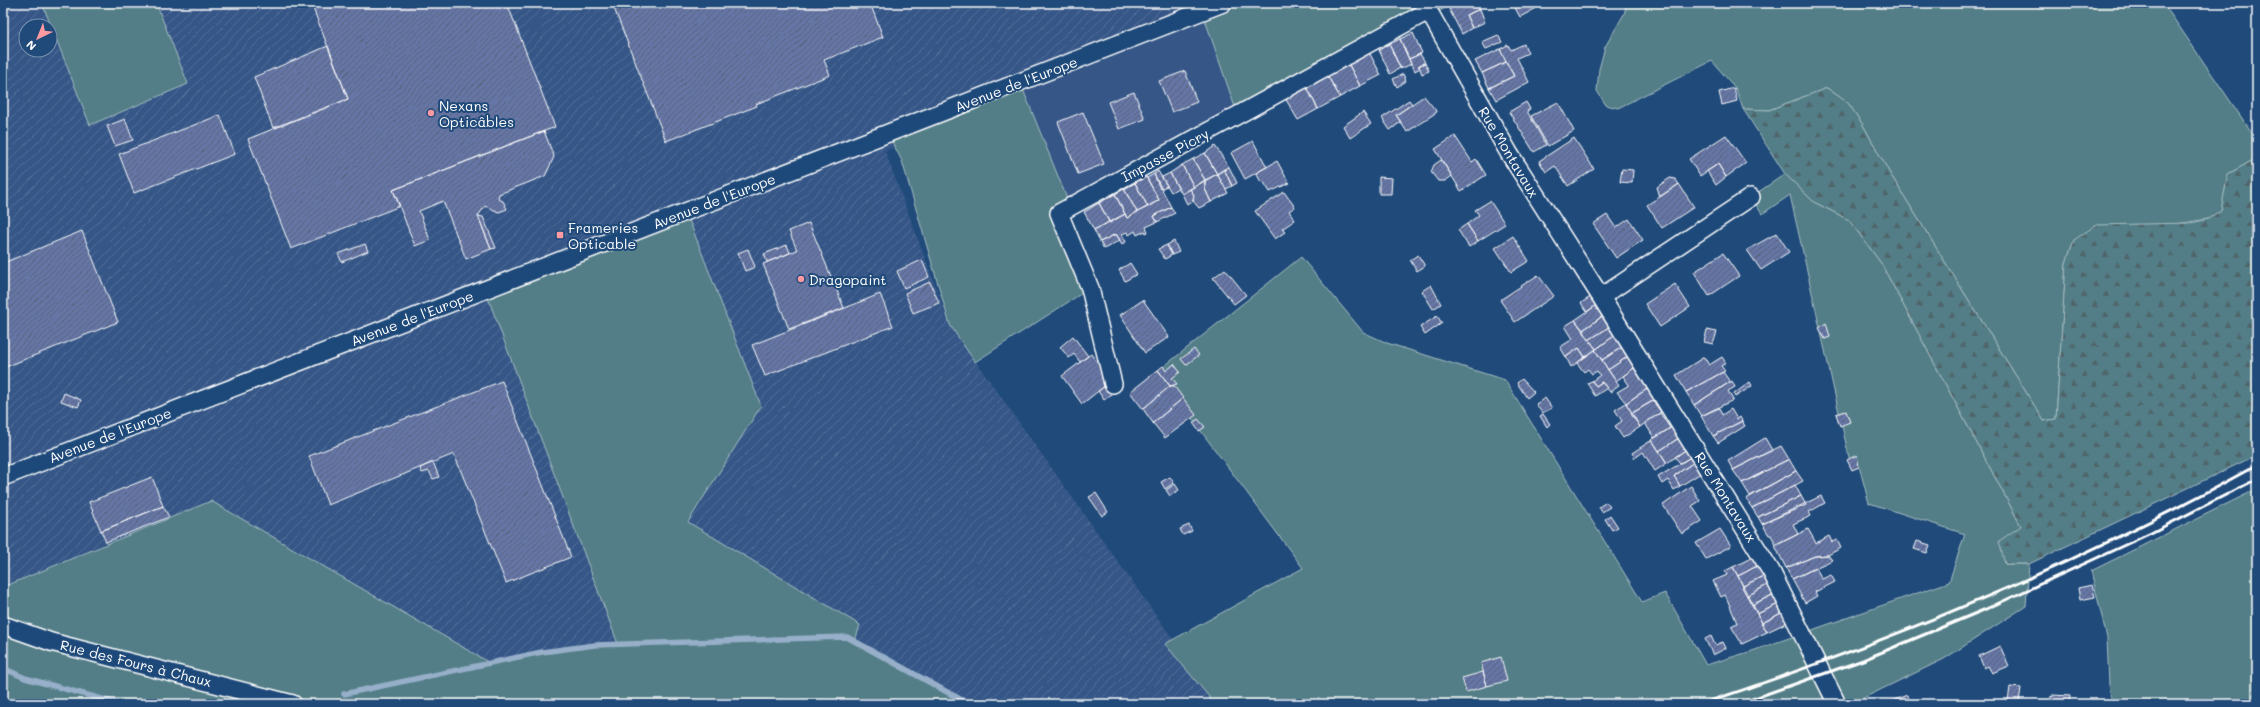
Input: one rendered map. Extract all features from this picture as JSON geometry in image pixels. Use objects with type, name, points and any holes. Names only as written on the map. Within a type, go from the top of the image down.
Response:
[{"type":"street","name":"Avenue de l'Europe","points":[[3,477],[1223,3]]},
{"type":"street","name":"Rue Montavaux","points":[[1426,7],[1508,153],[1601,297],[1771,571],[1837,704]]},
{"type":"street","name":"Impasse Picry","points":[[1113,384],[1090,288],[1059,213],[1426,7]]},
{"type":"street","points":[[1601,297],[1751,196]]},
{"type":"street","name":"Rue des Fours à Chaux","points":[[3,625],[51,642],[293,704]]},
{"type":"shaded area","points":[[3,3],[1233,3],[885,151],[950,325],[1219,704],[3,704]]},
{"type":"shaded area","points":[[1223,3],[1238,116],[1070,206],[1020,82]]},
{"type":"green space","points":[[42,3],[156,3],[188,84],[90,125],[58,44],[58,18],[48,18]]},
{"type":"green space","points":[[1223,3],[1455,3],[1238,116],[1202,11]]},
{"type":"green space","points":[[1627,3],[2163,3],[2257,140],[2257,158],[2228,174],[2221,211],[2208,219],[2074,240],[2066,263],[2056,419],[2044,421],[1889,172],[1863,125],[1848,103],[1827,88],[1769,110],[1743,109],[1736,89],[1712,61],[1618,108],[1606,105],[1597,91],[1599,69],[1605,47],[1624,14]]},
{"type":"green space","points":[[1020,82],[1070,206],[1060,213],[1090,288],[975,362],[950,325],[902,161],[888,134]]},
{"type":"green space","points":[[1827,88],[1848,103],[1863,125],[1889,172],[2044,421],[2056,419],[2066,263],[2074,240],[2096,225],[2191,223],[2208,219],[2221,210],[2228,174],[2257,158],[2257,455],[2029,564],[2005,564],[1999,541],[2021,526],[1881,263],[1849,220],[1814,202],[1785,174],[1743,109],[1769,110]]},
{"type":"green space","points":[[1785,174],[1814,202],[1849,220],[1881,263],[2021,526],[2005,564],[2029,564],[2026,606],[1944,659],[1851,704],[1215,704],[1165,644],[1303,568],[1157,372],[1301,257],[1363,332],[1387,343],[1505,380],[1642,602],[1665,593],[1706,665],[1752,651],[1949,582],[1965,534],[1869,503],[1859,466],[1851,466],[1790,195],[1762,214],[1751,197]]},
{"type":"green space","points":[[686,212],[761,406],[688,522],[860,625],[855,641],[969,704],[3,704],[3,587],[211,501],[490,663],[554,651],[618,644],[485,290]]},
{"type":"green space","points":[[2257,489],[2257,692],[2253,704],[2112,704],[2109,685],[2107,638],[2091,571]]},
{"type":"building","name":"Nexans Opticâbles","points":[[311,3],[507,3],[555,127],[393,190],[400,206],[291,249],[248,139],[348,99]]},
{"type":"building","points":[[612,3],[870,3],[883,37],[824,60],[830,75],[756,104],[757,106],[666,141]]},
{"type":"building","points":[[1459,3],[1476,3],[1480,9],[1466,15],[1472,28],[1462,34],[1449,9]]},
{"type":"building","points":[[1513,4],[1544,4],[1520,17]]},
{"type":"building","points":[[1480,9],[1485,22],[1472,28],[1466,15]]},
{"type":"building","points":[[1413,33],[1422,53],[1409,59],[1400,39]]},
{"type":"building","points":[[1498,35],[1502,42],[1486,49],[1482,42]]},
{"type":"building","points":[[1400,39],[1411,64],[1401,69],[1389,44]]},
{"type":"building","points":[[1389,44],[1400,68],[1390,74],[1379,50]]},
{"type":"building","points":[[1524,44],[1528,53],[1517,58],[1529,82],[1496,100],[1489,88],[1514,76],[1500,49],[1508,45],[1511,50]]},
{"type":"building","points":[[328,46],[348,99],[273,128],[254,77]]},
{"type":"building","points":[[1500,49],[1506,62],[1482,73],[1475,61]]},
{"type":"building","points":[[1369,52],[1381,75],[1360,86],[1348,63]]},
{"type":"building","points":[[1420,54],[1425,62],[1418,66],[1420,68],[1415,71],[1409,59]]},
{"type":"building","points":[[1506,62],[1514,76],[1489,88],[1482,73]]},
{"type":"building","points":[[1348,63],[1360,86],[1340,97],[1327,75]]},
{"type":"building","points":[[1425,63],[1429,71],[1422,74],[1419,66]]},
{"type":"building","points":[[1185,71],[1197,102],[1172,112],[1159,81]]},
{"type":"building","points":[[1403,74],[1406,81],[1397,87],[1393,79]]},
{"type":"building","points":[[1327,75],[1340,97],[1318,109],[1306,86]]},
{"type":"building","points":[[1306,86],[1318,109],[1298,120],[1285,98]]},
{"type":"building","points":[[1734,88],[1737,101],[1722,105],[1719,92]]},
{"type":"building","points":[[1134,92],[1145,119],[1119,129],[1108,102]]},
{"type":"building","points":[[1424,96],[1437,112],[1407,132],[1396,115]]},
{"type":"building","points":[[1409,100],[1412,104],[1396,115],[1401,122],[1390,130],[1382,118]]},
{"type":"building","points":[[1526,102],[1530,109],[1527,111],[1546,145],[1534,152],[1509,112]]},
{"type":"building","points":[[1558,102],[1574,131],[1548,146],[1531,116]]},
{"type":"building","points":[[1083,112],[1104,164],[1078,174],[1058,122]]},
{"type":"building","points":[[1363,112],[1371,124],[1350,138],[1343,126]]},
{"type":"building","points":[[220,115],[235,154],[134,193],[119,154]]},
{"type":"building","points":[[125,119],[133,140],[115,146],[107,126]]},
{"type":"building","points":[[544,131],[554,157],[545,176],[499,194],[498,199],[503,201],[507,209],[499,212],[485,206],[478,216],[491,249],[466,259],[443,201],[419,211],[430,240],[415,246],[393,190]]},
{"type":"building","points":[[1726,135],[1746,163],[1726,177],[1718,164],[1700,176],[1689,159]]},
{"type":"building","points":[[1455,136],[1472,162],[1476,159],[1486,175],[1461,191],[1435,149]]},
{"type":"building","points":[[1574,138],[1594,169],[1568,186],[1555,166],[1546,172],[1539,161]]},
{"type":"building","points":[[1253,141],[1267,167],[1245,179],[1231,153]]},
{"type":"building","points":[[1215,146],[1229,167],[1217,174],[1205,153]]},
{"type":"building","points":[[1205,153],[1217,174],[1205,180],[1193,159]]},
{"type":"building","points":[[1193,159],[1205,180],[1194,187],[1182,165]]},
{"type":"building","points":[[1441,160],[1452,176],[1445,181],[1438,181],[1431,172],[1434,165]]},
{"type":"building","points":[[1277,161],[1289,183],[1270,192],[1263,181],[1261,182],[1256,173]]},
{"type":"building","points":[[1718,164],[1726,177],[1716,185],[1707,171]]},
{"type":"building","points":[[1182,165],[1194,187],[1182,194],[1170,173]]},
{"type":"building","points":[[1229,167],[1237,183],[1232,186],[1224,169]]},
{"type":"building","points":[[1224,169],[1232,186],[1226,189],[1217,174]]},
{"type":"building","points":[[1622,169],[1633,170],[1632,183],[1620,182]]},
{"type":"building","points":[[1158,171],[1167,186],[1160,189],[1154,174]]},
{"type":"building","points":[[1170,173],[1178,188],[1171,192],[1162,177]]},
{"type":"building","points":[[1154,174],[1171,207],[1154,216],[1157,222],[1146,227],[1148,232],[1146,233],[1145,231],[1137,235],[1135,231],[1129,235],[1127,232],[1122,234],[1126,242],[1122,244],[1116,234],[1100,242],[1094,230],[1125,214],[1127,218],[1159,200],[1147,178]]},
{"type":"building","points":[[1217,174],[1228,193],[1211,202],[1205,189],[1205,181]]},
{"type":"building","points":[[1146,177],[1159,200],[1148,207],[1135,183]]},
{"type":"building","points":[[1379,177],[1392,178],[1391,194],[1379,194]]},
{"type":"building","points":[[1670,178],[1675,179],[1679,184],[1660,197],[1657,187]]},
{"type":"building","points":[[1205,181],[1205,189],[1211,202],[1199,208],[1193,201],[1194,195],[1190,189]]},
{"type":"building","points":[[1135,183],[1148,207],[1137,212],[1124,189]]},
{"type":"building","points":[[1679,184],[1694,207],[1662,228],[1647,205]]},
{"type":"building","points":[[1124,189],[1137,212],[1127,218],[1115,194]]},
{"type":"building","points":[[1190,189],[1194,195],[1193,201],[1187,204],[1182,194]]},
{"type":"building","points":[[1284,192],[1295,207],[1289,211],[1295,220],[1282,229],[1285,232],[1275,239],[1255,211]]},
{"type":"building","points":[[1115,194],[1125,214],[1110,223],[1099,203]]},
{"type":"building","points":[[1490,201],[1505,224],[1478,241],[1467,224],[1479,215],[1475,210]]},
{"type":"building","points":[[1099,203],[1109,222],[1094,230],[1084,212]]},
{"type":"building","points":[[1171,207],[1175,213],[1157,222],[1154,216]]},
{"type":"building","points":[[1607,215],[1616,228],[1629,219],[1643,240],[1616,258],[1593,224]]},
{"type":"building","points":[[478,216],[483,217],[496,248],[491,249]]},
{"type":"building","name":"Dragopaint","points":[[809,223],[844,308],[789,329],[763,264],[797,250],[789,231]]},
{"type":"building","points":[[1467,224],[1478,241],[1469,247],[1458,230]]},
{"type":"building","points":[[82,231],[118,322],[3,368],[3,263]]},
{"type":"building","points":[[1777,233],[1789,252],[1761,270],[1747,250]]},
{"type":"building","points":[[1116,234],[1120,240],[1104,249],[1100,242]]},
{"type":"building","points":[[1513,236],[1529,261],[1511,272],[1495,248]]},
{"type":"building","points":[[1174,241],[1179,252],[1172,255],[1167,245]]},
{"type":"building","points":[[365,244],[368,251],[342,262],[338,254]]},
{"type":"building","points":[[787,245],[790,253],[767,262],[764,254]]},
{"type":"building","points":[[1167,245],[1172,255],[1165,259],[1158,249]]},
{"type":"building","points":[[748,249],[755,267],[745,271],[738,253]]},
{"type":"building","points":[[1723,253],[1739,276],[1709,296],[1694,272]]},
{"type":"building","points":[[1418,255],[1425,266],[1417,271],[1410,260]]},
{"type":"building","points":[[922,260],[929,277],[904,288],[897,271]]},
{"type":"building","points":[[1130,263],[1137,274],[1125,281],[1119,270]]},
{"type":"building","points":[[1225,269],[1246,295],[1234,304],[1213,278]]},
{"type":"building","points":[[1538,275],[1554,296],[1515,322],[1500,300]]},
{"type":"building","points":[[930,282],[939,303],[913,313],[905,293]]},
{"type":"building","points":[[1675,284],[1690,307],[1660,327],[1645,304]]},
{"type":"building","points":[[1431,285],[1441,304],[1433,309],[1422,291]]},
{"type":"building","points":[[880,294],[893,326],[765,376],[752,345]]},
{"type":"building","points":[[1592,296],[1597,305],[1587,312],[1581,303]]},
{"type":"building","points":[[1143,300],[1169,337],[1145,353],[1120,315]]},
{"type":"building","points":[[1598,304],[1604,315],[1583,330],[1575,320]]},
{"type":"building","points":[[1604,315],[1612,325],[1589,340],[1583,330]]},
{"type":"building","points":[[1437,316],[1442,323],[1425,335],[1420,327]]},
{"type":"building","points":[[1575,320],[1596,349],[1585,357],[1579,348],[1566,357],[1560,347],[1573,339],[1565,326]]},
{"type":"building","points":[[1826,323],[1830,337],[1825,339],[1819,328]]},
{"type":"building","points":[[1612,325],[1617,334],[1596,349],[1589,340]]},
{"type":"building","points":[[1707,330],[1717,332],[1713,344],[1704,342]]},
{"type":"building","points":[[1617,334],[1624,346],[1602,360],[1595,350]]},
{"type":"building","points":[[1073,336],[1088,356],[1080,362],[1074,354],[1069,358],[1060,347]]},
{"type":"building","points":[[1624,346],[1630,355],[1608,370],[1602,360]]},
{"type":"building","points":[[1579,348],[1585,357],[1571,367],[1566,357]]},
{"type":"building","points":[[1194,349],[1199,355],[1186,365],[1181,359]]},
{"type":"building","points":[[1595,350],[1619,386],[1610,392],[1602,382],[1596,386],[1592,381],[1600,375],[1597,371],[1592,374],[1588,369],[1584,372],[1577,363]]},
{"type":"building","points":[[1091,354],[1111,381],[1082,404],[1062,376]]},
{"type":"building","points":[[1630,355],[1637,366],[1616,381],[1608,370]]},
{"type":"building","points":[[1704,357],[1709,365],[1722,357],[1726,363],[1721,366],[1725,371],[1686,392],[1676,375]]},
{"type":"building","points":[[1174,364],[1180,372],[1172,378],[1177,384],[1170,386],[1158,370],[1163,366],[1166,371]]},
{"type":"building","points":[[1637,366],[1643,376],[1640,377],[1647,389],[1626,403],[1617,392],[1629,385],[1623,376]]},
{"type":"building","points":[[1158,370],[1170,386],[1143,409],[1130,392]]},
{"type":"building","points":[[1723,372],[1730,382],[1694,405],[1686,392]]},
{"type":"building","points":[[1522,379],[1534,392],[1527,398],[1517,383]]},
{"type":"building","points":[[502,381],[571,557],[506,583],[454,454],[328,505],[309,456]]},
{"type":"building","points":[[1592,381],[1596,386],[1602,382],[1607,388],[1595,396],[1587,383]]},
{"type":"building","points":[[1732,381],[1735,387],[1728,391],[1733,400],[1701,416],[1694,405]]},
{"type":"building","points":[[1750,382],[1752,386],[1735,397],[1734,394]]},
{"type":"building","points":[[1109,383],[1115,392],[1104,400],[1098,391]]},
{"type":"building","points":[[1170,386],[1174,386],[1183,398],[1153,423],[1143,409]]},
{"type":"building","points":[[1647,389],[1654,400],[1632,413],[1626,403]]},
{"type":"building","points":[[64,393],[81,400],[78,407],[61,401]]},
{"type":"building","points":[[1183,398],[1196,415],[1165,438],[1153,423]]},
{"type":"building","points":[[1545,398],[1552,408],[1542,413],[1536,404]]},
{"type":"building","points":[[1653,401],[1661,412],[1640,427],[1631,414]]},
{"type":"building","points":[[1626,403],[1640,427],[1623,438],[1615,426],[1622,421],[1615,410]]},
{"type":"building","points":[[1719,408],[1722,415],[1731,409],[1737,419],[1740,417],[1742,421],[1713,436],[1701,416]]},
{"type":"building","points":[[1846,411],[1850,422],[1840,426],[1836,414]]},
{"type":"building","points":[[1660,413],[1670,428],[1654,438],[1645,423]]},
{"type":"building","points":[[1543,414],[1550,424],[1547,427],[1540,416]]},
{"type":"building","points":[[1198,419],[1205,427],[1199,431],[1193,423]]},
{"type":"building","points":[[1742,421],[1745,426],[1718,443],[1713,436]]},
{"type":"building","points":[[1672,427],[1679,438],[1659,451],[1652,440]]},
{"type":"building","points":[[1679,438],[1687,449],[1667,463],[1659,451]]},
{"type":"building","points":[[1765,438],[1772,450],[1733,470],[1728,461]]},
{"type":"building","points":[[1652,440],[1667,463],[1655,471],[1643,452],[1635,458],[1632,453]]},
{"type":"building","points":[[1781,446],[1789,459],[1742,483],[1733,470]]},
{"type":"building","points":[[1687,449],[1691,457],[1680,463],[1675,457]]},
{"type":"building","points":[[1857,455],[1859,467],[1852,470],[1847,460]]},
{"type":"building","points":[[1691,457],[1694,462],[1674,476],[1680,486],[1674,490],[1668,480],[1662,484],[1658,477]]},
{"type":"building","points":[[1789,459],[1796,471],[1750,496],[1742,483]]},
{"type":"building","points":[[433,462],[439,477],[433,479],[429,471],[422,473],[420,468]]},
{"type":"building","points":[[1694,462],[1701,473],[1680,486],[1674,476]]},
{"type":"building","points":[[1796,471],[1803,481],[1752,508],[1746,499]]},
{"type":"building","points":[[152,477],[163,506],[101,531],[89,502]]},
{"type":"building","points":[[1170,477],[1174,483],[1165,489],[1161,482]]},
{"type":"building","points":[[1175,484],[1179,490],[1170,496],[1166,490]]},
{"type":"building","points":[[1795,485],[1801,496],[1758,517],[1752,508]]},
{"type":"building","points":[[1691,486],[1700,501],[1692,506],[1702,521],[1682,534],[1663,505]]},
{"type":"building","points":[[1096,493],[1108,512],[1102,516],[1089,497]]},
{"type":"building","points":[[1801,496],[1806,505],[1762,524],[1758,517]]},
{"type":"building","points":[[1821,496],[1825,503],[1809,512],[1811,516],[1793,524],[1798,534],[1776,545],[1771,535],[1769,535],[1762,524]]},
{"type":"building","points":[[1606,502],[1610,507],[1602,512],[1599,507]]},
{"type":"building","points":[[163,506],[169,517],[106,542],[101,531]]},
{"type":"building","points":[[1610,515],[1618,527],[1612,530],[1605,519]]},
{"type":"building","points":[[1189,525],[1192,531],[1183,535],[1180,529]]},
{"type":"building","points":[[1720,529],[1731,546],[1706,559],[1696,543]]},
{"type":"building","points":[[1808,529],[1816,543],[1829,536],[1832,542],[1837,540],[1841,548],[1828,555],[1815,556],[1786,568],[1775,546]]},
{"type":"building","points":[[1917,541],[1930,545],[1927,553],[1914,549]]},
{"type":"building","points":[[1757,555],[1761,564],[1738,576],[1733,567]]},
{"type":"building","points":[[1828,555],[1832,560],[1792,579],[1786,568],[1815,556]]},
{"type":"building","points":[[1761,564],[1767,574],[1743,586],[1738,576]]},
{"type":"building","points":[[1733,567],[1767,632],[1742,644],[1731,626],[1737,623],[1727,599],[1725,595],[1721,597],[1713,581],[1727,575],[1725,571]]},
{"type":"building","points":[[1816,568],[1822,579],[1831,575],[1835,582],[1815,592],[1817,596],[1805,603],[1792,579]]},
{"type":"building","points":[[1767,574],[1771,583],[1747,596],[1742,587]]},
{"type":"building","points":[[1771,583],[1776,593],[1752,605],[1747,596]]},
{"type":"building","points":[[2092,585],[2095,597],[2080,600],[2078,588]]},
{"type":"building","points":[[1776,593],[1781,603],[1757,614],[1752,605]]},
{"type":"building","points":[[1781,603],[1785,611],[1762,623],[1757,614]]},
{"type":"building","points":[[1785,611],[1790,621],[1767,632],[1761,624]]},
{"type":"building","points":[[1711,636],[1715,645],[1723,642],[1726,648],[1713,655],[1705,639]]},
{"type":"building","points":[[2000,646],[2009,666],[1992,673],[1988,666],[1984,668],[1979,656]]},
{"type":"building","points":[[1501,657],[1507,681],[1487,686],[1481,663]]},
{"type":"building","points":[[1483,672],[1487,686],[1466,692],[1462,678]]},
{"type":"building","points":[[2010,687],[2021,688],[2019,702],[2008,701]]},
{"type":"building","points":[[1907,695],[1912,704],[1886,704],[1887,703]]},
{"type":"building","points":[[2052,695],[2070,696],[2069,704],[2051,704]]},
{"type":"waterway","points":[[344,694],[542,652],[595,645],[847,637],[969,704]]},
{"type":"waterway","points":[[3,668],[25,678],[120,704]]},
{"type":"railway","points":[[1701,704],[1844,654],[1985,598],[2123,535],[2257,465]]},
{"type":"railway","points":[[1738,704],[1863,660],[1986,609],[2151,533],[2257,479]]},
{"type":"place","name":"Nexans Opticâbles","points":[[431,113]]},
{"type":"place","name":"Frameries Opticable","points":[[560,235]]},
{"type":"place","name":"Dragopaint","points":[[801,279]]}]
